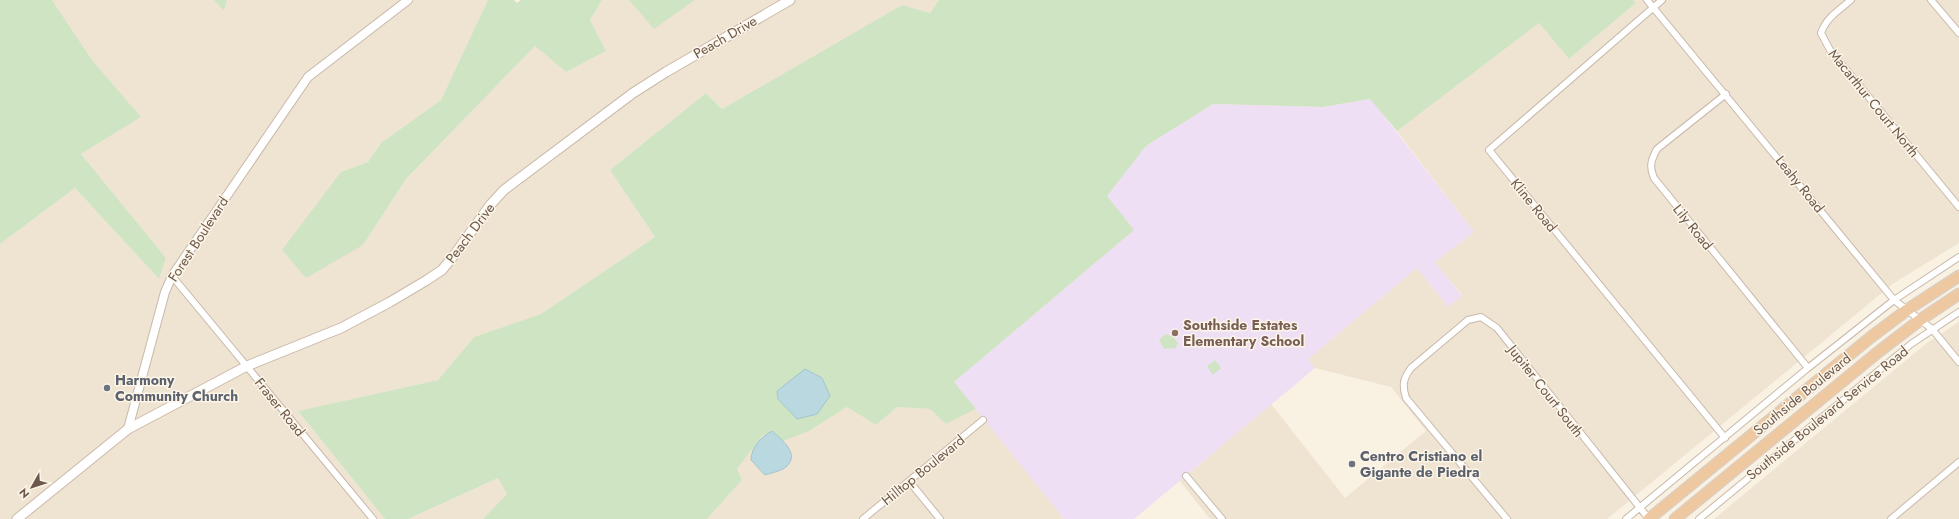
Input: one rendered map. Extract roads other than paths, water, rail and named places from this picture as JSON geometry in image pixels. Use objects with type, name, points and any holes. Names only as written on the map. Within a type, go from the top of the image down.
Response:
[{"type":"highway","name":"Southside Boulevard","points":[[1649,519],[1907,310],[1959,276]]},
{"type":"highway","name":"Southside Boulevard","points":[[1675,519],[1876,354],[1920,320],[1959,294]]},
{"type":"main road","name":"Peach Drive","points":[[128,429],[247,366],[341,328],[427,280],[442,270],[491,204],[504,190],[633,93],[666,72],[790,0]]},
{"type":"main road","points":[[17,519],[128,429]]},
{"type":"street","name":"Forest Boulevard","points":[[128,429],[165,292],[172,276],[308,77],[408,0]]},
{"type":"street","name":"Leahy Road","points":[[1647,0],[1726,94],[1894,300],[1932,329],[1959,362]]},
{"type":"street","name":"Kline Road","points":[[1662,0],[1489,150],[1725,438]]},
{"type":"street","name":"Macarthur Court North","points":[[1851,0],[1831,16],[1824,25],[1821,32],[1825,42],[1959,207]]},
{"type":"street","points":[[1932,0],[1959,33]]},
{"type":"street","name":"Lily Road","points":[[1726,94],[1657,149],[1650,166],[1652,173],[1654,178],[1808,368]]},
{"type":"street","points":[[1626,519],[1808,368],[1894,300],[1959,257]]},
{"type":"street","name":"Fraser Road","points":[[172,276],[373,519]]},
{"type":"street","name":"Southside Boulevard Service Road","points":[[1699,519],[1911,344],[1959,312]]},
{"type":"street","name":"Jupiter Court South","points":[[1507,519],[1406,398],[1403,387],[1404,378],[1411,368],[1468,320],[1481,317],[1497,328],[1649,519]]},
{"type":"street","name":"Hilltop Boulevard","points":[[863,519],[983,420]]},
{"type":"street","points":[[1891,519],[1959,462]]},
{"type":"street","points":[[1186,476],[1222,519]]},
{"type":"street","points":[[909,481],[940,519]]},
{"type":"water","points":[[805,369],[822,378],[830,396],[817,414],[797,419],[778,399],[777,391]]},
{"type":"water","points":[[772,431],[788,447],[791,452],[791,457],[790,462],[786,467],[779,471],[765,475],[751,460],[751,455],[757,443]]},
{"type":"place","name":"Southside Estates Elementary School","points":[[1175,333]]},
{"type":"place","name":"Harmony Community Church","points":[[107,388]]},
{"type":"place","name":"Centro Cristiano el Gigante de Piedra","points":[[1352,464]]}]
